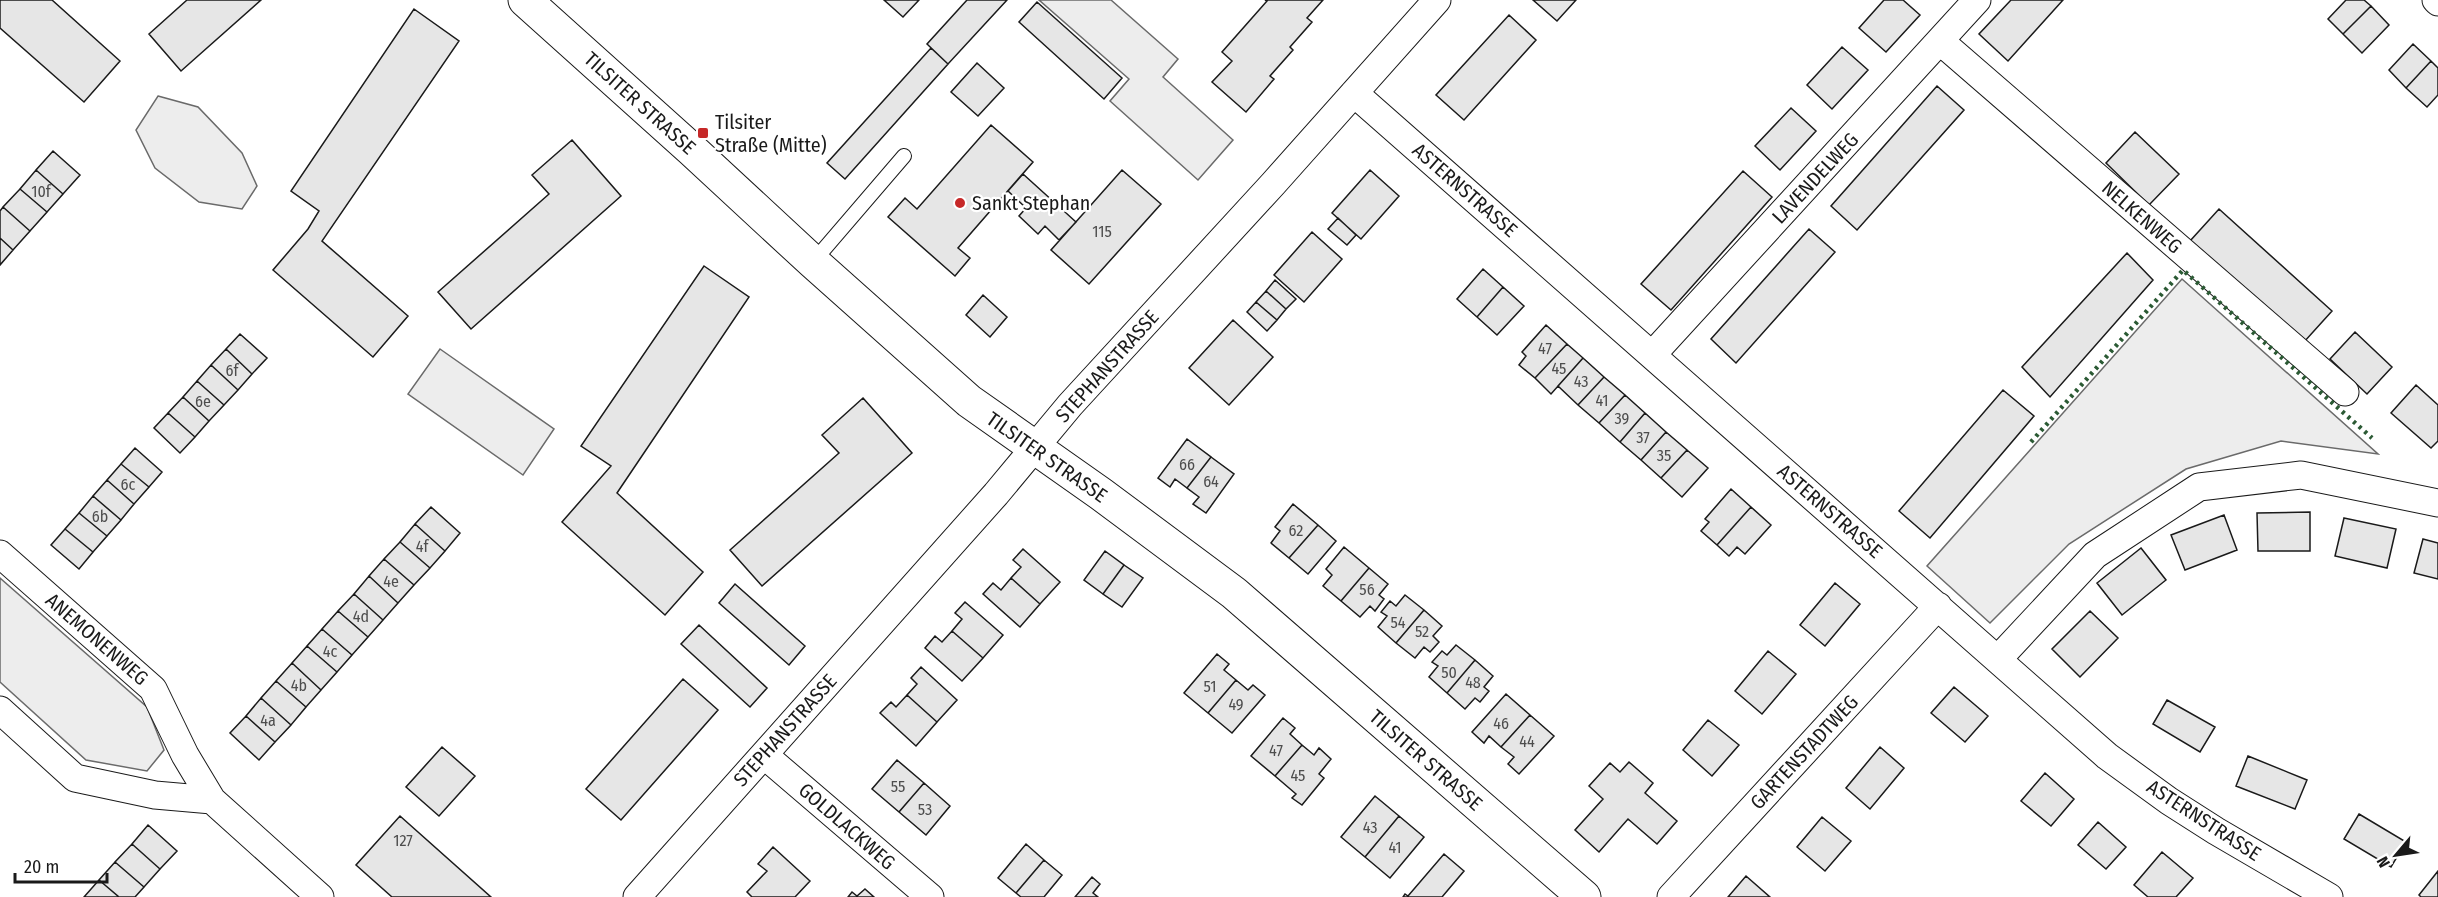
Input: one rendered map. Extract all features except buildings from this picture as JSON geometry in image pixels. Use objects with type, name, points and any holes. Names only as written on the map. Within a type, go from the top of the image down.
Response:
[{"type":"street","name":"TILSITER STRASSE","points":[[525,0],[969,401],[1234,593],[1584,897]]},
{"type":"street","name":"STEPHANSTRASSE","points":[[637,897],[1070,405],[1437,0]]},
{"type":"street","name":"LAVENDELWEG","points":[[1652,355],[1977,0]]},
{"type":"street","name":"NELKENWEG","points":[[1940,41],[2345,392]]},
{"type":"street","name":"ASTERNSTRASSE","points":[[1354,93],[2107,756],[2169,801],[2329,897]]},
{"type":"street","points":[[1998,659],[2095,555],[2199,487],[2301,475],[2438,503]]},
{"type":"street","name":"ANEMONENWEG","points":[[0,554],[153,689],[185,755],[212,800],[320,897]]},
{"type":"street","name":"GARTENSTADTWEG","points":[[1671,897],[1938,606]]},
{"type":"street","points":[[0,710],[75,778],[155,795],[212,800]]},
{"type":"street","name":"GOLDLACKWEG","points":[[764,755],[930,897]]},
{"type":"lane","points":[[813,262],[904,156]]},
{"type":"shaded area","points":[[1039,0],[1111,0],[1178,59],[1163,77],[1233,140],[1198,180],[1110,101],[1129,79]]},
{"type":"shaded area","points":[[158,96],[198,107],[242,153],[257,186],[242,209],[199,202],[155,168],[136,130]]},
{"type":"shaded area","points":[[2182,279],[2378,454],[2281,441],[2186,469],[2069,544],[1990,623],[1927,566]]},
{"type":"shaded area","points":[[440,349],[554,429],[523,475],[408,394]]},
{"type":"shaded area","points":[[0,578],[147,707],[164,750],[147,771],[86,760],[0,682]]},
{"type":"hedge","points":[[2031,442],[2183,270],[2372,438]]},
{"type":"place","name":"Tilsiter Straße (Mitte)","points":[[703,133]]},
{"type":"place","name":"Sankt Stephan","points":[[960,203]]}]
